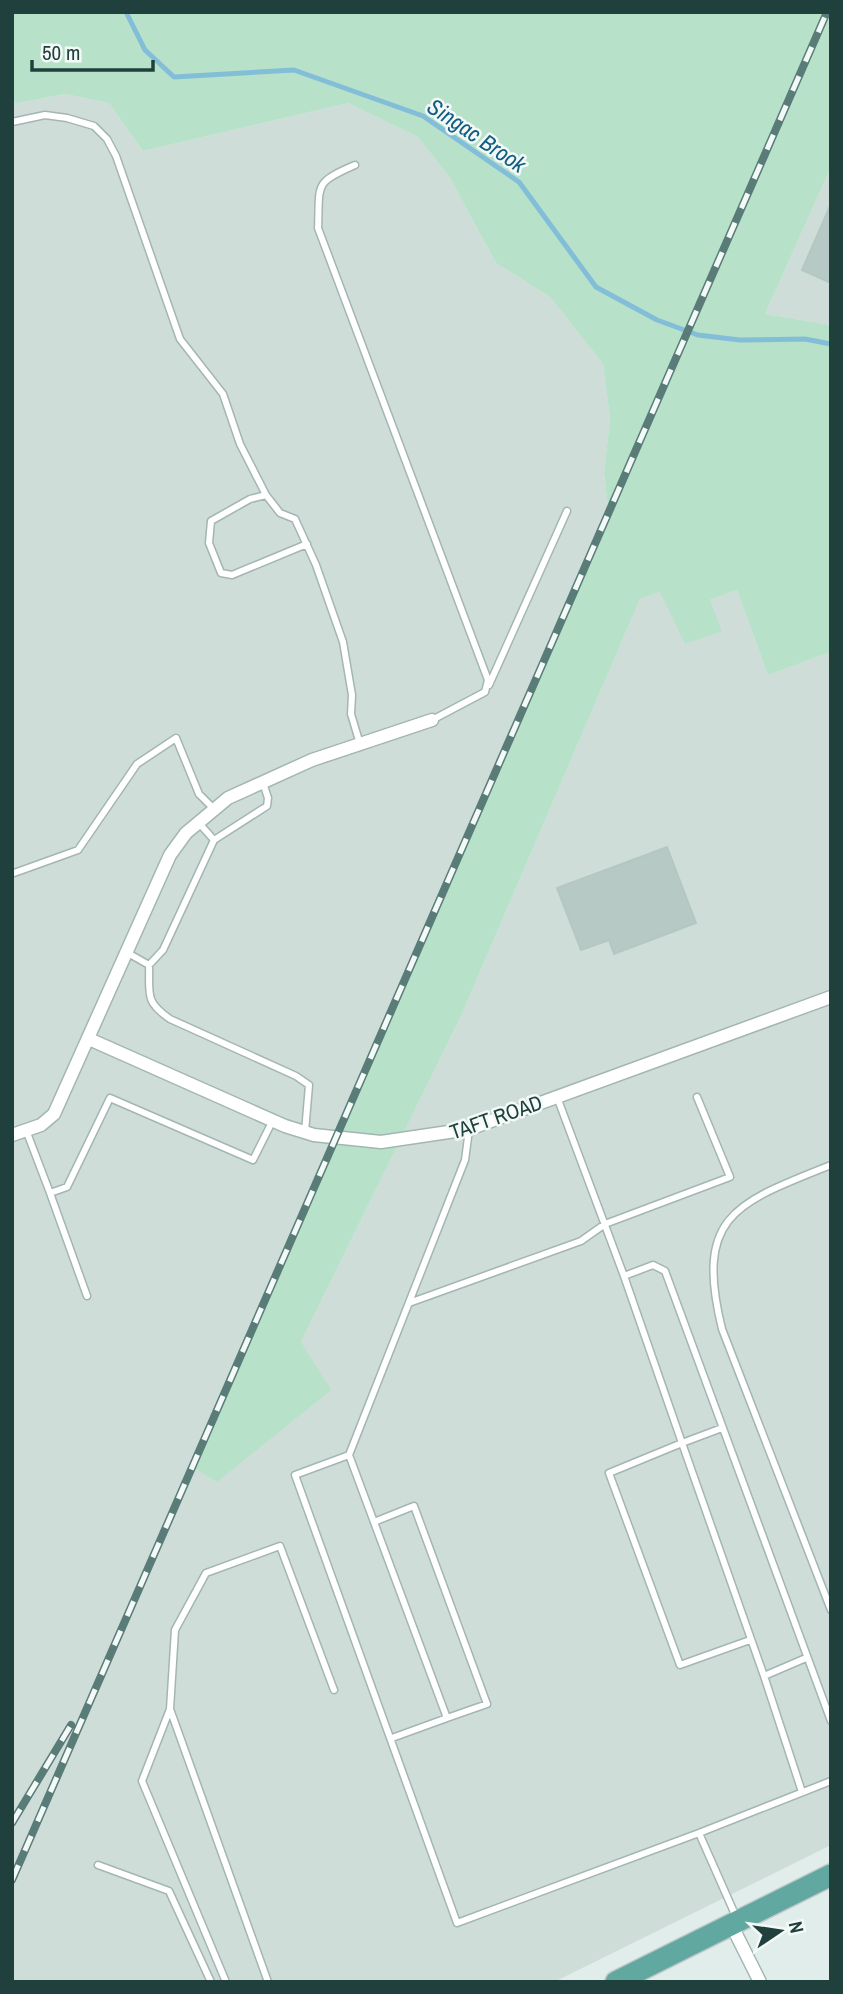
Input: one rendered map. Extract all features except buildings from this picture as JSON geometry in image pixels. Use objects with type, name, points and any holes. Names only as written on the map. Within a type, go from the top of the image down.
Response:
[{"type":"main road","points":[[616,1982],[831,1875]]},
{"type":"street","points":[[12,1135],[41,1125],[54,1114],[170,855],[198,822],[228,798],[262,781],[432,720]]},
{"type":"street","name":"TAFT ROAD","points":[[89,1039],[273,1121],[306,1132],[381,1142],[413,1140],[469,1129],[831,998]]},
{"type":"street","points":[[734,1922],[760,1982]]},
{"type":"lane","points":[[12,122],[45,116],[67,118],[94,126],[107,139],[116,156],[120,175],[180,339],[223,394],[240,444],[266,495],[280,513],[295,519],[307,544],[343,642],[352,695],[351,714],[360,744]]},
{"type":"lane","points":[[355,165],[326,178],[319,187],[318,228],[488,686]]},
{"type":"lane","points":[[266,495],[250,499],[211,521],[209,543],[221,573],[232,575],[307,544]]},
{"type":"lane","points":[[432,720],[485,692],[567,512]]},
{"type":"lane","points":[[14,873],[78,850],[137,764],[176,738],[199,794],[214,808]]},
{"type":"lane","points":[[262,781],[268,798],[267,806],[214,840],[163,950],[149,965],[149,996],[152,1007],[170,1019],[296,1076],[309,1085],[306,1132]]},
{"type":"lane","points":[[198,822],[214,840]]},
{"type":"lane","points":[[126,952],[149,965]]},
{"type":"lane","points":[[556,1096],[624,1276],[802,1792]]},
{"type":"lane","points":[[409,1303],[581,1241],[604,1224],[730,1177],[697,1097]]},
{"type":"lane","points":[[50,1193],[67,1187],[110,1098],[253,1160],[273,1121]]},
{"type":"lane","points":[[447,1718],[349,1455],[465,1160],[469,1129]]},
{"type":"lane","points":[[26,1130],[87,1296]]},
{"type":"lane","points":[[831,1165],[763,1192],[738,1208],[722,1227],[714,1257],[713,1292],[722,1329],[831,1611]]},
{"type":"lane","points":[[624,1276],[653,1265],[661,1266],[664,1271],[831,1721]]},
{"type":"lane","points":[[722,1428],[609,1473],[680,1665],[750,1640]]},
{"type":"lane","points":[[349,1455],[295,1475],[457,1923],[831,1781]]},
{"type":"lane","points":[[374,1522],[414,1506],[487,1704],[392,1738]]},
{"type":"lane","points":[[226,1982],[142,1781],[170,1709],[175,1630],[206,1573],[280,1546],[334,1690]]},
{"type":"lane","points":[[764,1676],[806,1658]]},
{"type":"lane","points":[[170,1709],[268,1982]]},
{"type":"lane","points":[[699,1833],[734,1922]]},
{"type":"lane","points":[[98,1865],[169,1891],[211,1982]]},
{"type":"shaded area","points":[[65,94],[109,103],[143,151],[348,103],[418,137],[450,178],[496,263],[550,297],[603,364],[610,419],[604,473],[608,507],[191,1466],[301,1342],[461,1016],[640,599],[660,592],[710,600],[737,590],[768,675],[831,652],[831,1845],[554,1982],[12,1982],[12,104]]},
{"type":"shaded area","points":[[831,167],[831,325],[765,314]]},
{"type":"green space","points":[[12,12],[831,12],[831,167],[765,314],[831,325],[831,652],[768,675],[737,590],[710,600],[722,631],[685,644],[660,592],[640,599],[461,1016],[301,1342],[331,1390],[217,1482],[191,1466],[608,507],[604,473],[610,419],[603,364],[550,297],[496,263],[450,178],[418,137],[348,103],[143,151],[109,103],[65,94],[12,104]]},
{"type":"waterway","name":"Singac Brook","points":[[126,12],[145,50],[174,77],[294,70],[423,116],[519,182],[596,287],[657,320],[698,335],[740,340],[805,339],[831,344]]},
{"type":"railway","points":[[12,1880],[827,12]]},
{"type":"railway","points":[[12,1823],[71,1725]]}]
